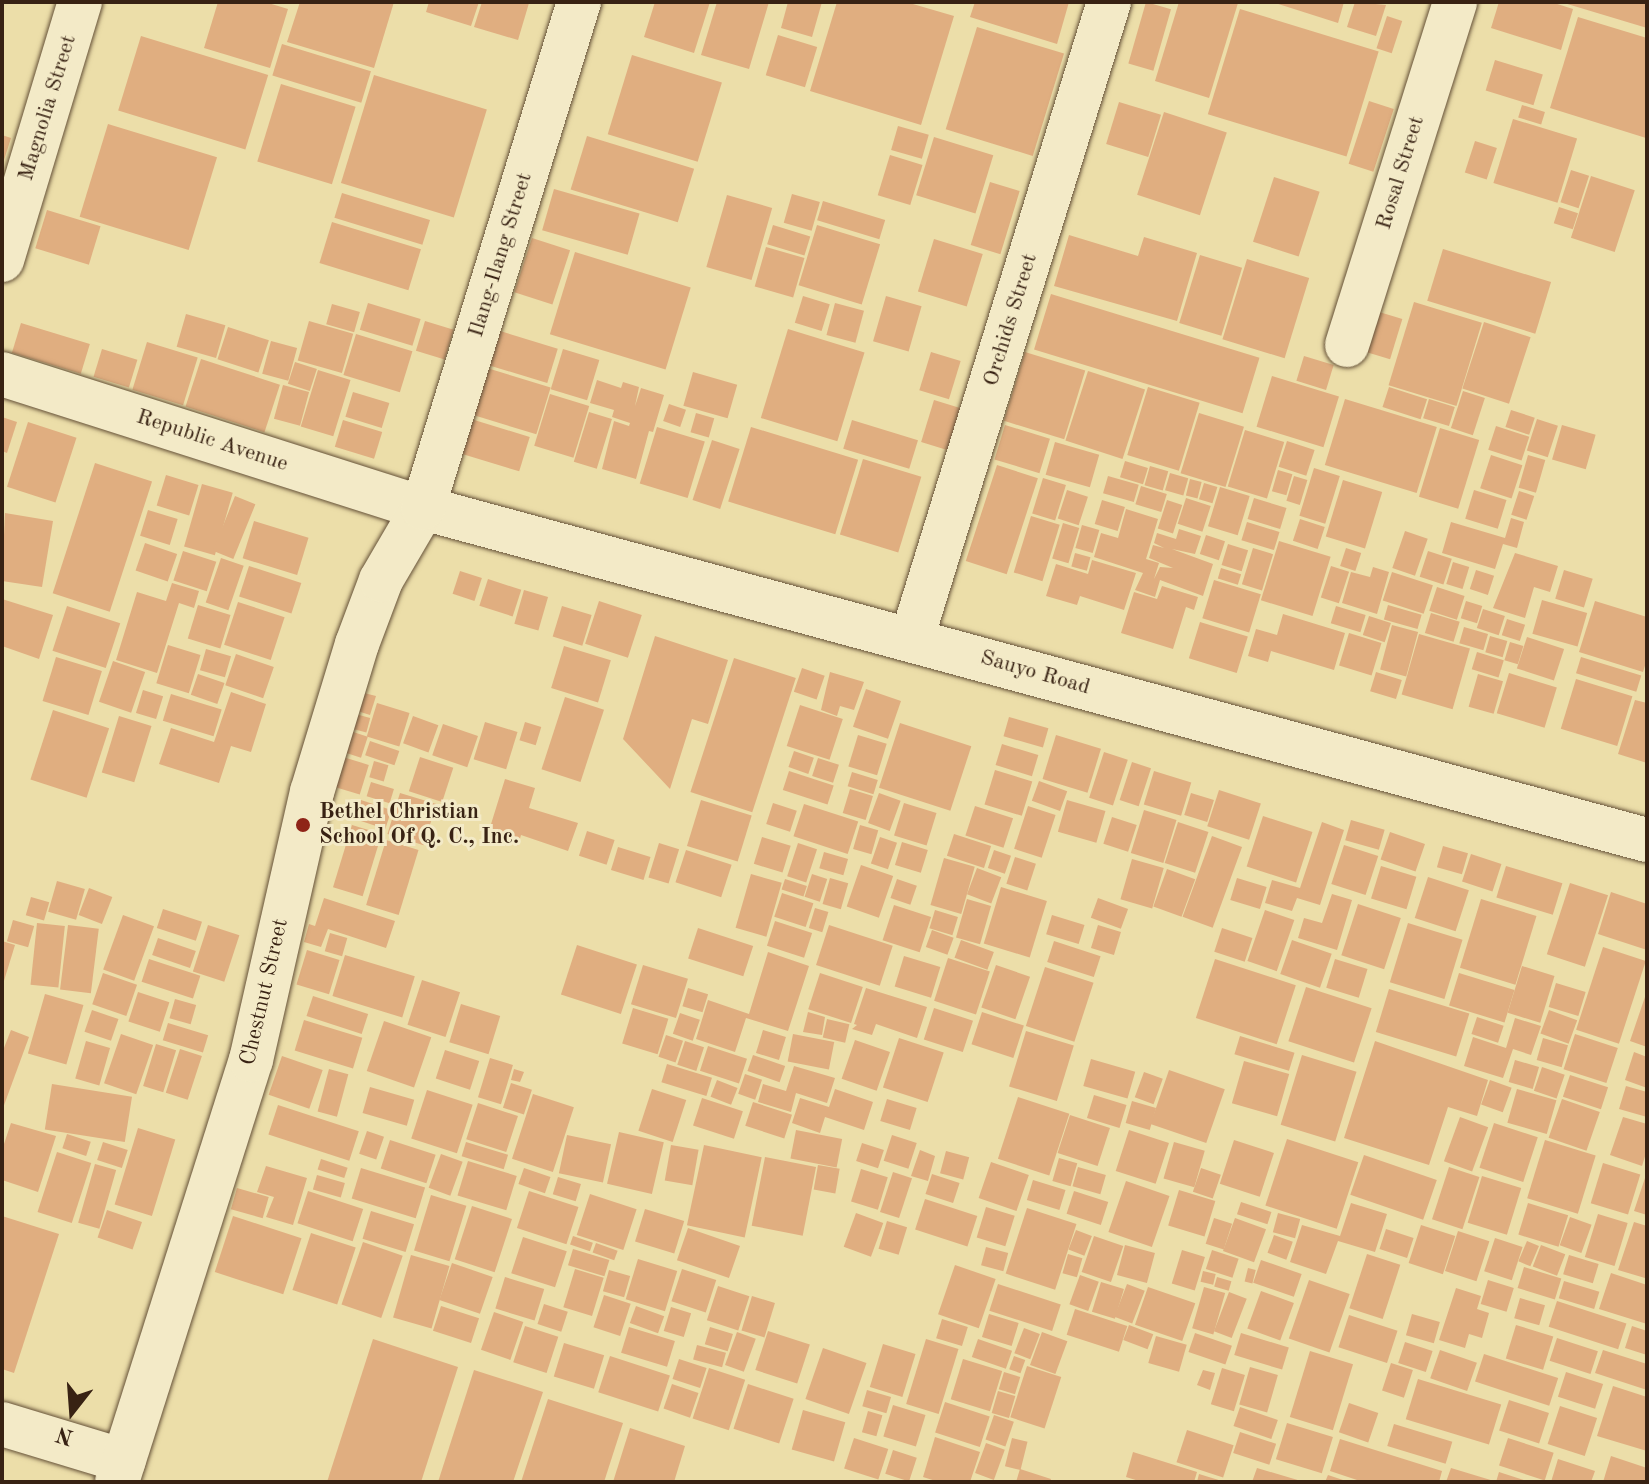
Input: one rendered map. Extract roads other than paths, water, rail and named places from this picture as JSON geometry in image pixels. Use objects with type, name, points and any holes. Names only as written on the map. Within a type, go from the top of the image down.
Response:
[{"type":"street","name":"Magnolia Street","points":[[2,260],[80,2]]},
{"type":"street","name":"Ilang-Ilang Street","points":[[423,508],[579,2]]},
{"type":"street","name":"Orchids Street","points":[[912,638],[1109,2]]},
{"type":"street","name":"Rosal Street","points":[[1347,345],[1455,2]]},
{"type":"street","name":"Republic Avenue","points":[[2,374],[423,508]]},
{"type":"street","name":"Sauyo Road","points":[[423,508],[912,638],[1647,840]]},
{"type":"street","name":"Chestnut Street","points":[[120,1472],[251,1060],[312,792],[357,644],[381,580],[423,508]]},
{"type":"street","points":[[2,1424],[120,1472]]},
{"type":"place","name":"Bethel Christian School Of Q. C., Inc.","points":[[303,825]]}]
